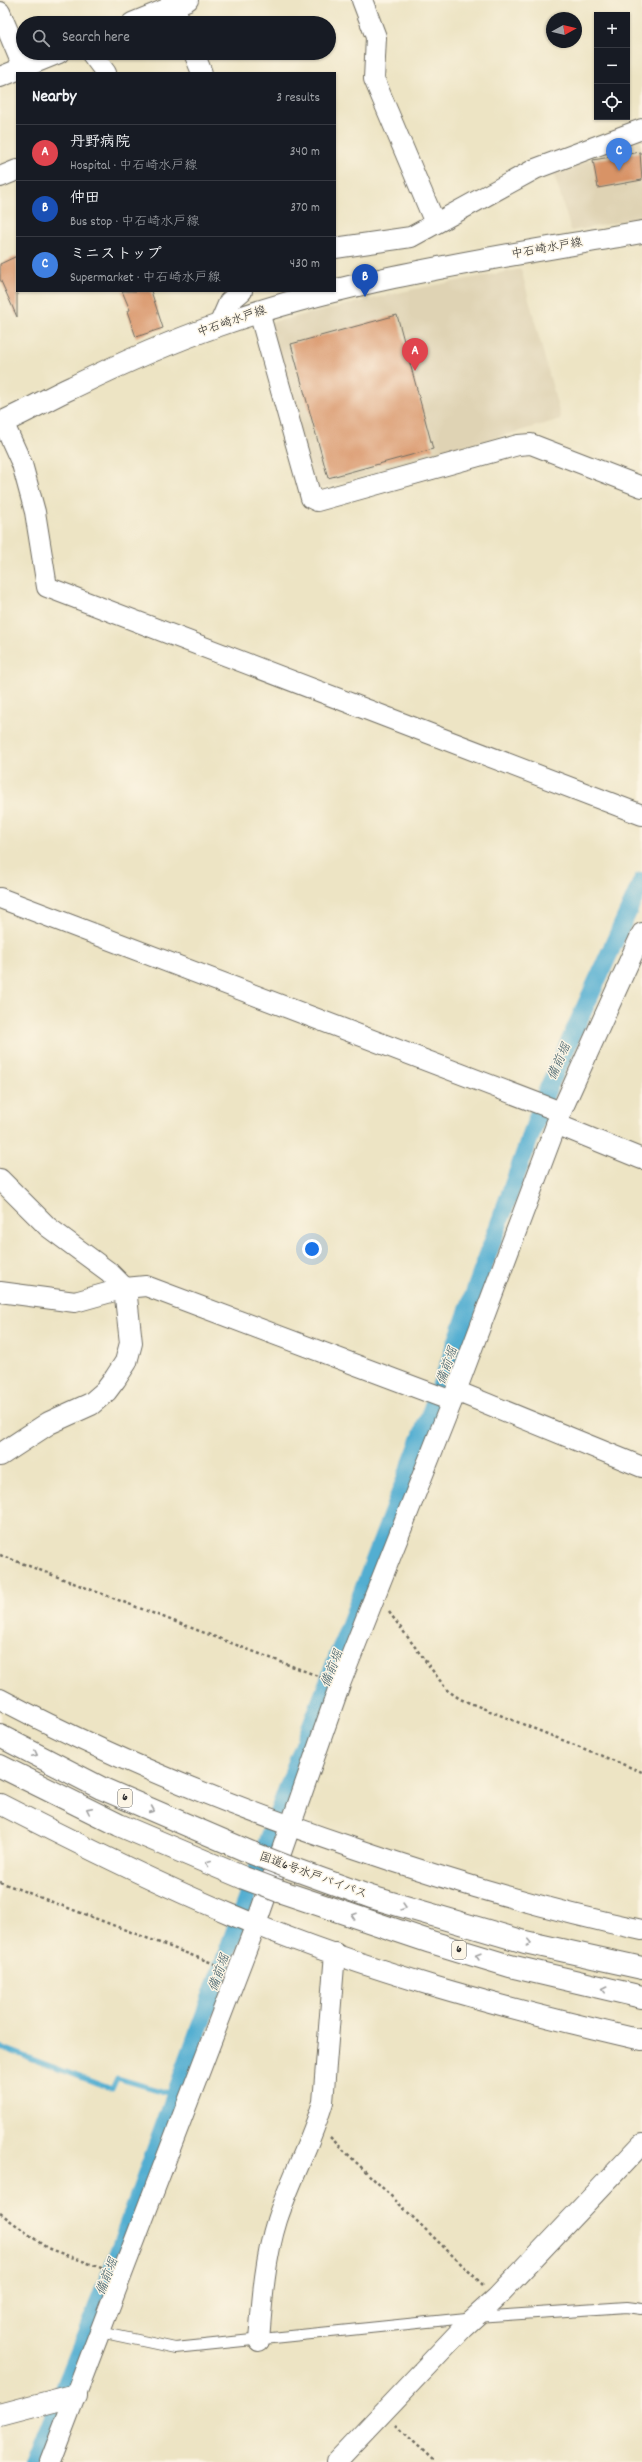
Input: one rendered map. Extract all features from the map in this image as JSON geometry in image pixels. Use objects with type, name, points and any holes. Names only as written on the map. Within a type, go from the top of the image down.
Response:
[{"type":"main road","name":"中石崎水戸線","points":[[2,422],[121,364],[219,325],[259,312],[302,300],[410,275],[642,232]]},
{"type":"main road","points":[[0,1455],[49,1423],[91,1404],[106,1391],[116,1379],[126,1362],[131,1343],[125,1288]]},
{"type":"main road","name":"国道6号水戸バイパス","points":[[0,1736],[102,1788],[252,1853],[371,1897],[526,1942],[642,1968]]},
{"type":"main road","name":"国道6号水戸バイパス","points":[[0,1766],[119,1825],[244,1878],[279,1891],[431,1942],[503,1964],[642,1998]]},
{"type":"main road","points":[[0,2415],[63,2398]]},
{"type":"street","points":[[362,0],[376,36],[374,79],[435,222]]},
{"type":"street","points":[[153,16],[179,7]]},
{"type":"street","points":[[0,12],[16,51]]},
{"type":"street","points":[[20,60],[23,68]]},
{"type":"street","points":[[0,77],[42,60]]},
{"type":"street","points":[[96,60],[105,72]]},
{"type":"street","points":[[197,60],[202,72]]},
{"type":"street","points":[[336,248],[411,237],[435,222],[535,169],[583,153],[642,129]]},
{"type":"street","points":[[0,177],[16,170]]},
{"type":"street","points":[[219,325],[229,302],[241,292]]},
{"type":"street","points":[[259,312],[312,498],[317,501],[518,445],[530,444],[642,487]]},
{"type":"street","points":[[2,422],[22,464],[35,512],[47,587],[642,815]]},
{"type":"street","points":[[0,898],[551,1112],[642,1160]]},
{"type":"street","points":[[50,2462],[63,2398],[100,2332],[280,1823],[377,1595],[446,1395],[551,1112],[642,933]]},
{"type":"street","points":[[0,1179],[48,1227],[110,1272],[125,1288]]},
{"type":"street","points":[[0,1292],[75,1302],[125,1288],[146,1286],[642,1467]]},
{"type":"street","points":[[0,1699],[116,1757],[181,1785],[280,1823],[446,1880],[596,1920],[642,1930]]},
{"type":"street","points":[[0,1804],[81,1846],[245,1920],[335,1953],[485,2000],[642,2040]]},
{"type":"street","points":[[259,2341],[263,2293],[277,2221],[316,2124],[324,2089],[335,1953]]},
{"type":"street","points":[[336,2462],[382,2412],[496,2298],[642,2144]]},
{"type":"lane","points":[[100,2332],[176,2348],[259,2341],[476,2317],[627,2307],[642,2309]]},
{"type":"path","points":[[0,1555],[320,1676]]},
{"type":"path","points":[[377,1595],[447,1690],[460,1699],[642,1772]]},
{"type":"path","points":[[0,1882],[214,1963]]},
{"type":"path","points":[[316,2124],[496,2298]]},
{"type":"path","points":[[0,2213],[47,2248],[102,2269]]},
{"type":"path","points":[[382,2412],[435,2462]]},
{"type":"shaded area","points":[[639,140],[642,149],[642,218],[571,231],[554,174]]},
{"type":"shaded area","points":[[521,269],[561,419],[315,490],[269,323],[415,289]]},
{"type":"building","points":[[640,152],[642,180],[598,188],[593,160]]},
{"type":"building","points":[[16,256],[17,317],[0,279],[0,264]]},
{"type":"building","points":[[122,292],[151,292],[163,328],[136,337],[127,311],[130,310]]},
{"type":"building","points":[[397,315],[433,449],[328,478],[291,344]]},
{"type":"waterway","name":"備前堀","points":[[35,2462],[113,2266],[268,1839],[441,1385],[546,1093],[642,881]]},
{"type":"waterway","points":[[0,2047],[112,2089],[117,2078],[175,2095]]},
{"type":"place","name":"ミニストップ","points":[[619,171]]},
{"type":"place","name":"仲田","points":[[365,297]]},
{"type":"place","name":"丹野病院","points":[[415,371]]}]
